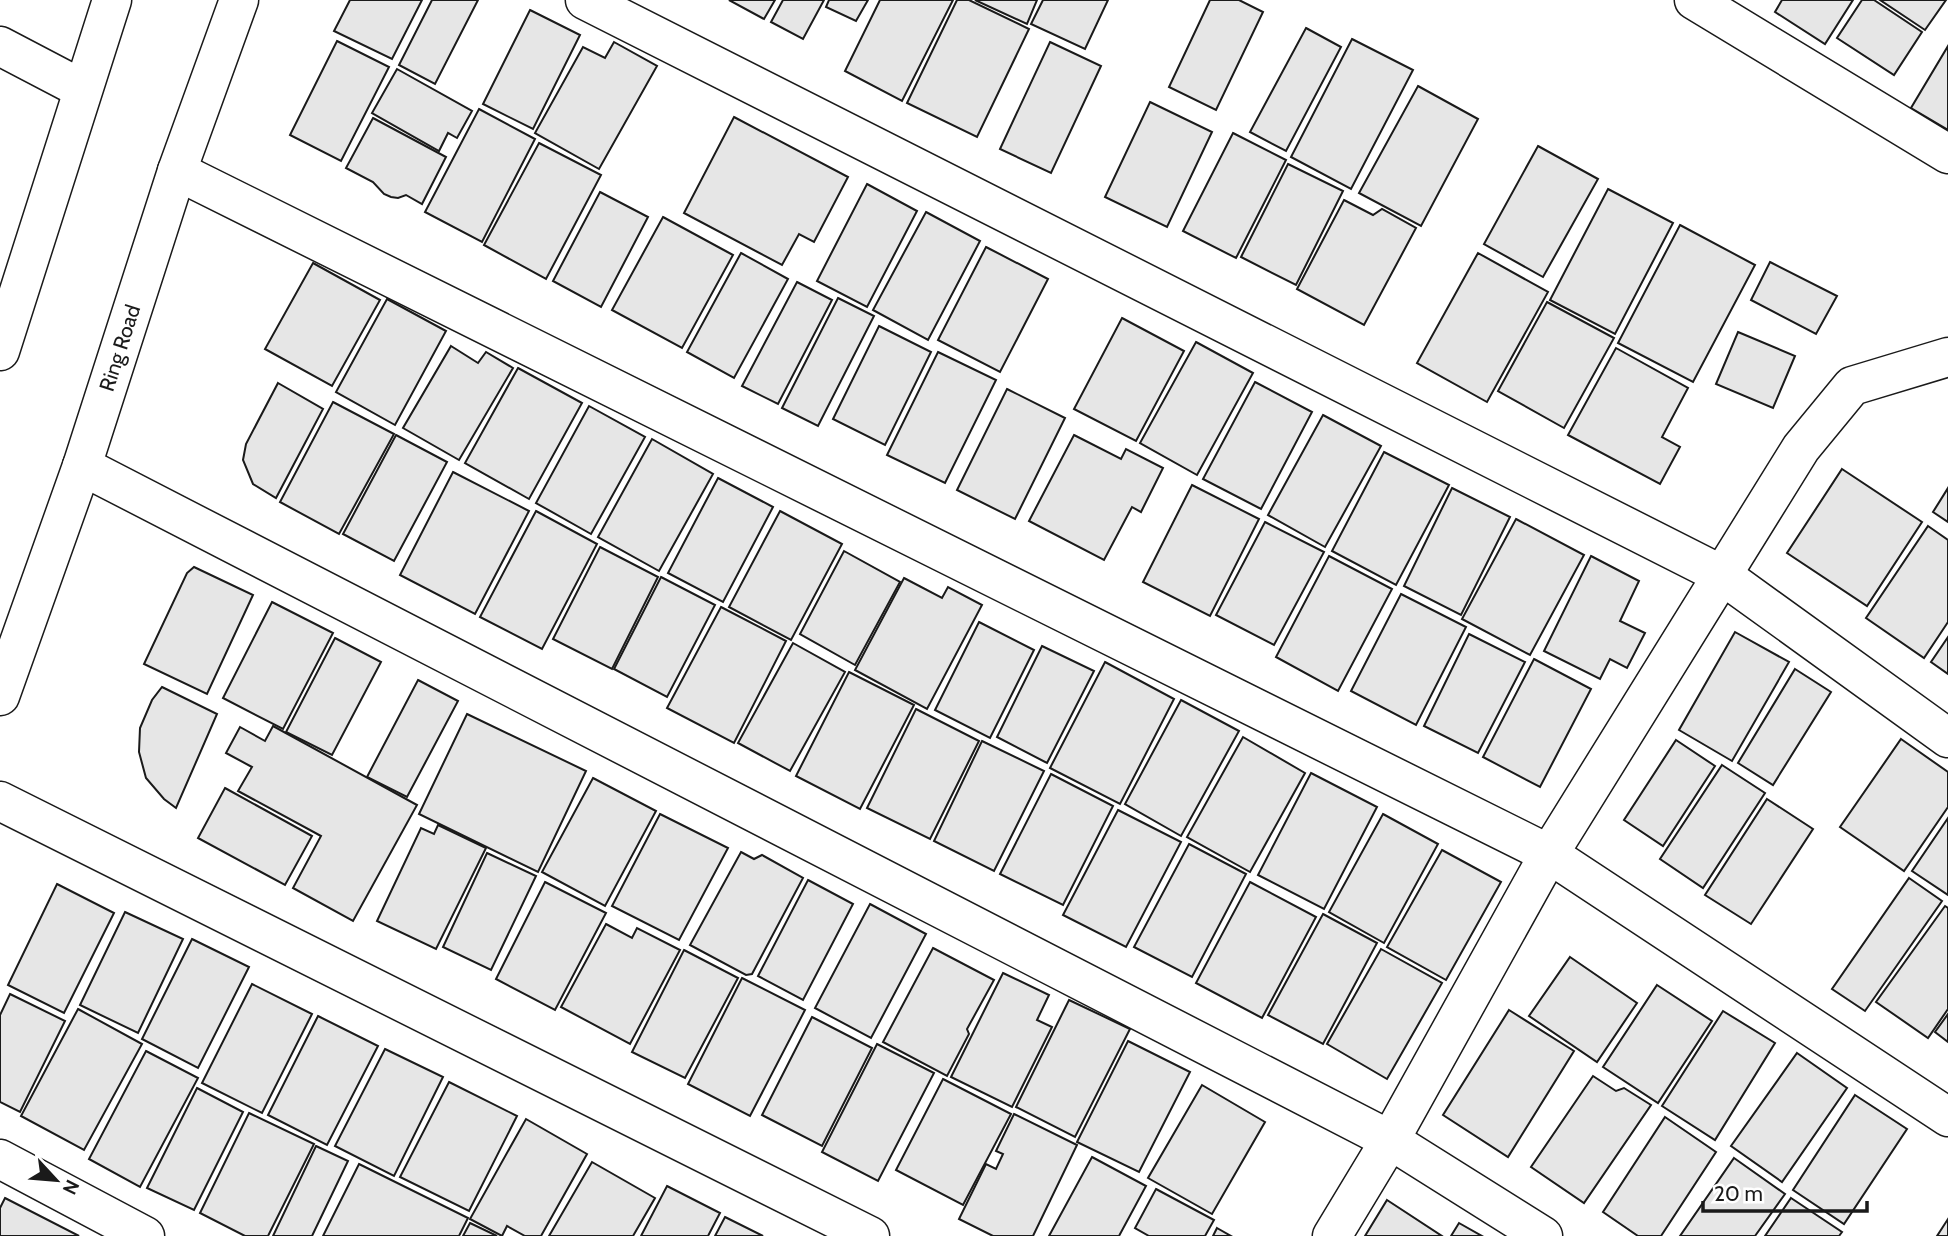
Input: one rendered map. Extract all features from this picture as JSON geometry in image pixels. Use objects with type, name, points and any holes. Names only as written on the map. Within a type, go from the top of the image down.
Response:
[{"type":"main road","points":[[0,351],[112,0]]},
{"type":"main road","name":"Ring Road","points":[[0,696],[82,466],[177,171],[239,0]]},
{"type":"main road","points":[[585,0],[1722,575],[1948,738]]},
{"type":"main road","points":[[1694,0],[1746,13],[1948,154]]},
{"type":"main road","points":[[0,46],[82,89]]},
{"type":"main road","points":[[177,171],[1549,854],[1948,1117]]},
{"type":"main road","points":[[1332,1236],[1390,1140],[1549,854],[1801,448],[1852,386],[1948,357]]},
{"type":"main road","points":[[82,466],[1390,1140],[1543,1236]]},
{"type":"main road","points":[[0,801],[870,1236]]},
{"type":"main road","points":[[0,1159],[145,1236]]},
{"type":"building","points":[[350,0],[422,0],[392,59],[334,31]]},
{"type":"building","points":[[432,0],[478,0],[435,84],[399,65]]},
{"type":"building","points":[[729,0],[775,0],[764,19]]},
{"type":"building","points":[[783,0],[824,0],[803,39],[771,22]]},
{"type":"building","points":[[829,0],[868,0],[856,21],[826,7]]},
{"type":"building","points":[[880,0],[953,0],[902,101],[845,71]]},
{"type":"building","points":[[957,0],[969,0],[1029,29],[977,137],[907,103]]},
{"type":"building","points":[[975,0],[1037,0],[1027,24]]},
{"type":"building","points":[[1043,0],[1108,0],[1085,49],[1031,24]]},
{"type":"building","points":[[1210,0],[1239,0],[1263,12],[1216,110],[1169,87]]},
{"type":"building","points":[[1782,0],[1853,0],[1825,44],[1775,12]]},
{"type":"building","points":[[1862,0],[1874,0],[1922,32],[1894,75],[1837,38]]},
{"type":"building","points":[[1880,0],[1946,0],[1925,30]]},
{"type":"building","points":[[530,10],[580,35],[533,129],[483,104]]},
{"type":"building","points":[[1306,28],[1341,47],[1286,151],[1250,132]]},
{"type":"building","points":[[1352,39],[1413,70],[1351,189],[1291,157]]},
{"type":"building","points":[[337,41],[389,67],[341,161],[290,135]]},
{"type":"building","points":[[614,42],[657,66],[599,169],[535,133],[583,47],[605,58]]},
{"type":"building","points":[[1050,42],[1101,66],[1051,173],[1000,149]]},
{"type":"building","points":[[1948,46],[1948,130],[1911,108]]},
{"type":"building","points":[[397,69],[472,111],[457,138],[448,133],[439,151],[372,113]]},
{"type":"building","points":[[1418,86],[1478,119],[1421,226],[1359,193]]},
{"type":"building","points":[[1150,102],[1212,132],[1167,227],[1105,197]]},
{"type":"building","points":[[479,109],[535,139],[482,242],[425,212]]},
{"type":"building","points":[[734,117],[848,177],[814,242],[799,234],[782,265],[684,213]]},
{"type":"building","points":[[373,118],[446,157],[422,204],[406,195],[398,198],[384,194],[373,182],[346,168]]},
{"type":"building","points":[[1233,133],[1286,160],[1236,258],[1183,231]]},
{"type":"building","points":[[539,143],[601,175],[546,279],[484,245]]},
{"type":"building","points":[[1538,146],[1598,179],[1543,277],[1484,244]]},
{"type":"building","points":[[1288,164],[1343,191],[1296,285],[1241,257]]},
{"type":"building","points":[[867,184],[917,211],[867,307],[817,281]]},
{"type":"building","points":[[1608,189],[1673,223],[1615,334],[1550,300]]},
{"type":"building","points":[[600,192],[648,217],[601,307],[553,281]]},
{"type":"building","points":[[1344,200],[1373,215],[1382,209],[1416,228],[1364,325],[1297,289]]},
{"type":"building","points":[[926,212],[980,241],[928,340],[873,310]]},
{"type":"building","points":[[663,217],[733,255],[682,348],[612,310]]},
{"type":"building","points":[[1680,225],[1755,265],[1693,382],[1618,343]]},
{"type":"building","points":[[986,247],[1048,279],[1000,372],[938,340]]},
{"type":"building","points":[[741,253],[788,279],[734,378],[687,352]]},
{"type":"building","points":[[1478,253],[1548,292],[1487,402],[1417,363]]},
{"type":"building","points":[[1770,262],[1837,296],[1816,334],[1751,300]]},
{"type":"building","points":[[313,263],[380,300],[332,386],[265,349]]},
{"type":"building","points":[[797,282],[832,300],[778,404],[742,386]]},
{"type":"building","points":[[838,298],[874,316],[818,426],[782,408]]},
{"type":"building","points":[[387,299],[446,331],[395,425],[336,392]]},
{"type":"building","points":[[1547,302],[1614,338],[1564,428],[1498,391]]},
{"type":"building","points":[[1122,318],[1184,351],[1136,441],[1074,409]]},
{"type":"building","points":[[879,326],[931,352],[885,445],[833,419]]},
{"type":"building","points":[[1738,332],[1795,356],[1773,408],[1716,384]]},
{"type":"building","points":[[1196,342],[1253,373],[1197,475],[1140,443]]},
{"type":"building","points":[[451,346],[478,363],[486,352],[513,368],[459,460],[403,428]]},
{"type":"building","points":[[1616,348],[1688,388],[1662,437],[1680,447],[1660,484],[1568,435]]},
{"type":"building","points":[[938,352],[996,380],[945,483],[887,455]]},
{"type":"building","points":[[518,368],[582,403],[529,499],[465,463]]},
{"type":"building","points":[[1255,382],[1312,412],[1261,509],[1203,479]]},
{"type":"building","points":[[278,383],[323,409],[276,498],[253,484],[243,460],[246,444]]},
{"type":"building","points":[[1007,389],[1065,418],[1015,519],[957,490]]},
{"type":"building","points":[[333,402],[394,434],[339,534],[280,502]]},
{"type":"building","points":[[589,406],[645,437],[591,534],[536,503]]},
{"type":"building","points":[[1323,415],[1381,446],[1325,547],[1268,515]]},
{"type":"building","points":[[396,435],[447,462],[394,561],[343,534]]},
{"type":"building","points":[[1074,435],[1121,459],[1126,449],[1163,468],[1141,512],[1132,507],[1104,560],[1029,521]]},
{"type":"building","points":[[652,439],[713,474],[659,571],[598,537]]},
{"type":"building","points":[[1384,452],[1449,485],[1396,585],[1332,551]]},
{"type":"building","points":[[1842,469],[1922,522],[1867,606],[1787,553]]},
{"type":"building","points":[[453,472],[529,511],[475,614],[400,575]]},
{"type":"building","points":[[718,478],[773,507],[723,602],[668,573]]},
{"type":"building","points":[[1192,485],[1259,519],[1210,616],[1143,582]]},
{"type":"building","points":[[1452,488],[1510,517],[1461,615],[1404,586]]},
{"type":"building","points":[[1948,488],[1948,522],[1933,512]]},
{"type":"building","points":[[536,511],[597,544],[542,649],[480,617]]},
{"type":"building","points":[[780,511],[842,544],[791,640],[729,607]]},
{"type":"building","points":[[1516,519],[1584,555],[1530,655],[1462,619]]},
{"type":"building","points":[[1265,522],[1324,552],[1274,645],[1216,615]]},
{"type":"building","points":[[1928,526],[1948,540],[1948,622],[1924,658],[1866,618]]},
{"type":"building","points":[[600,547],[658,577],[612,669],[553,639]]},
{"type":"building","points":[[844,551],[900,582],[855,665],[800,634]]},
{"type":"building","points":[[1329,556],[1392,589],[1338,691],[1276,657]]},
{"type":"building","points":[[1591,556],[1639,581],[1620,621],[1645,633],[1627,668],[1610,659],[1600,679],[1544,651]]},
{"type":"building","points":[[194,567],[253,595],[207,694],[144,664],[187,573]]},
{"type":"building","points":[[661,577],[715,605],[667,697],[614,669]]},
{"type":"building","points":[[904,578],[942,598],[948,587],[982,605],[927,709],[855,670]]},
{"type":"building","points":[[1401,594],[1466,627],[1416,725],[1351,691]]},
{"type":"building","points":[[272,602],[333,633],[283,729],[223,698]]},
{"type":"building","points":[[721,607],[786,641],[734,743],[667,708]]},
{"type":"building","points":[[979,622],[1034,650],[990,738],[935,710]]},
{"type":"building","points":[[1735,632],[1789,662],[1732,761],[1679,730]]},
{"type":"building","points":[[1469,634],[1525,662],[1478,753],[1424,726]]},
{"type":"building","points":[[1948,637],[1948,674],[1931,662]]},
{"type":"building","points":[[335,638],[381,662],[332,755],[286,732]]},
{"type":"building","points":[[793,643],[845,672],[790,771],[738,743]]},
{"type":"building","points":[[1042,646],[1094,671],[1047,763],[997,737]]},
{"type":"building","points":[[1534,659],[1591,689],[1540,787],[1483,757]]},
{"type":"building","points":[[1105,662],[1174,699],[1120,804],[1050,768]]},
{"type":"building","points":[[1795,669],[1831,692],[1773,785],[1738,763]]},
{"type":"building","points":[[849,672],[914,705],[860,809],[796,776]]},
{"type":"building","points":[[418,680],[458,701],[407,797],[367,777]]},
{"type":"building","points":[[162,687],[217,714],[176,808],[164,799],[146,778],[139,752],[140,728],[152,700]]},
{"type":"building","points":[[1181,700],[1239,731],[1181,836],[1125,804]]},
{"type":"building","points":[[916,709],[979,741],[930,839],[867,808]]},
{"type":"building","points":[[467,714],[586,771],[538,872],[419,814]]},
{"type":"building","points":[[273,726],[417,805],[353,921],[293,888],[321,836],[238,791],[252,767],[226,753],[240,727],[265,741]]},
{"type":"building","points":[[1243,737],[1305,773],[1250,872],[1187,837]]},
{"type":"building","points":[[1901,739],[1948,772],[1948,807],[1904,871],[1840,827]]},
{"type":"building","points":[[1676,740],[1715,766],[1663,846],[1624,820]]},
{"type":"building","points":[[982,741],[1044,771],[994,871],[934,841]]},
{"type":"building","points":[[1722,765],[1765,793],[1703,888],[1660,859]]},
{"type":"building","points":[[1311,773],[1377,807],[1324,909],[1258,875]]},
{"type":"building","points":[[1051,774],[1113,806],[1063,905],[1000,874]]},
{"type":"building","points":[[593,778],[656,811],[605,906],[542,872]]},
{"type":"building","points":[[225,788],[312,836],[285,885],[198,838]]},
{"type":"building","points":[[1767,799],[1813,829],[1751,924],[1705,895]]},
{"type":"building","points":[[1118,810],[1181,842],[1126,947],[1063,915]]},
{"type":"building","points":[[660,814],[728,848],[679,940],[612,906]]},
{"type":"building","points":[[1383,814],[1438,844],[1384,943],[1329,912]]},
{"type":"building","points":[[1948,818],[1948,895],[1912,871]]},
{"type":"building","points":[[438,825],[486,848],[436,949],[377,921],[421,828],[434,834]]},
{"type":"building","points":[[1189,844],[1246,874],[1192,977],[1134,947]]},
{"type":"building","points":[[1442,850],[1501,882],[1446,980],[1387,947]]},
{"type":"building","points":[[741,852],[754,859],[762,855],[803,878],[752,974],[746,975],[690,945]]},
{"type":"building","points":[[487,853],[536,876],[491,970],[443,947]]},
{"type":"building","points":[[1909,878],[1942,901],[1865,1011],[1832,989]]},
{"type":"building","points":[[808,880],[853,904],[803,1000],[758,976]]},
{"type":"building","points":[[545,882],[606,913],[555,1010],[496,979]]},
{"type":"building","points":[[1250,882],[1316,917],[1262,1018],[1196,983]]},
{"type":"building","points":[[57,884],[114,913],[64,1013],[8,985]]},
{"type":"building","points":[[870,904],[926,934],[871,1038],[815,1008]]},
{"type":"building","points":[[1945,906],[1948,908],[1948,1009],[1928,1038],[1876,1002]]},
{"type":"building","points":[[125,912],[183,939],[138,1033],[80,1005]]},
{"type":"building","points":[[1323,914],[1377,943],[1323,1044],[1268,1015]]},
{"type":"building","points":[[606,924],[632,938],[637,928],[680,950],[630,1044],[561,1007]]},
{"type":"building","points":[[192,939],[249,967],[198,1068],[142,1039]]},
{"type":"building","points":[[933,948],[994,980],[967,1029],[969,1034],[947,1076],[883,1042]]},
{"type":"building","points":[[1381,949],[1442,983],[1387,1079],[1327,1044]]},
{"type":"building","points":[[684,950],[738,978],[685,1078],[632,1052]]},
{"type":"building","points":[[1570,957],[1637,1003],[1597,1062],[1529,1016]]},
{"type":"building","points":[[1003,973],[1049,995],[1037,1020],[1052,1027],[1012,1107],[951,1077]]},
{"type":"building","points":[[742,978],[805,1010],[750,1116],[688,1084]]},
{"type":"building","points":[[252,984],[312,1014],[262,1113],[202,1083]]},
{"type":"building","points":[[1657,985],[1712,1021],[1658,1103],[1603,1067]]},
{"type":"building","points":[[10,994],[65,1021],[20,1112],[0,1102],[0,1015]]},
{"type":"building","points":[[1069,1000],[1130,1029],[1075,1137],[1016,1107]]},
{"type":"building","points":[[78,1009],[142,1044],[84,1150],[21,1116]]},
{"type":"building","points":[[1509,1010],[1574,1051],[1508,1157],[1443,1115]]},
{"type":"building","points":[[1723,1011],[1775,1043],[1715,1140],[1662,1106]]},
{"type":"building","points":[[1948,1014],[1948,1042],[1935,1032]]},
{"type":"building","points":[[318,1016],[378,1046],[327,1145],[268,1115]]},
{"type":"building","points":[[812,1017],[872,1048],[822,1146],[762,1115]]},
{"type":"building","points":[[1128,1041],[1190,1072],[1139,1172],[1077,1142]]},
{"type":"building","points":[[877,1044],[934,1073],[878,1181],[822,1152]]},
{"type":"building","points":[[385,1049],[443,1077],[394,1176],[335,1146]]},
{"type":"building","points":[[146,1051],[198,1078],[140,1187],[89,1159]]},
{"type":"building","points":[[1797,1053],[1847,1088],[1782,1182],[1731,1146]]},
{"type":"building","points":[[1593,1076],[1616,1091],[1624,1088],[1651,1105],[1584,1203],[1531,1167]]},
{"type":"building","points":[[943,1079],[1011,1114],[963,1205],[896,1170]]},
{"type":"building","points":[[449,1082],[517,1116],[469,1211],[400,1177]]},
{"type":"building","points":[[1202,1085],[1265,1122],[1212,1214],[1148,1178]]},
{"type":"building","points":[[197,1088],[243,1112],[194,1210],[147,1188]]},
{"type":"building","points":[[1855,1095],[1907,1129],[1844,1224],[1793,1190]]},
{"type":"building","points":[[249,1113],[314,1144],[268,1236],[245,1236],[200,1213]]},
{"type":"building","points":[[1014,1114],[1077,1145],[1033,1236],[993,1236],[959,1219],[986,1164],[996,1169],[1003,1154],[996,1151]]},
{"type":"building","points":[[1665,1117],[1716,1152],[1661,1236],[1638,1236],[1603,1212]]},
{"type":"building","points":[[526,1119],[587,1154],[541,1236],[525,1236],[507,1226],[502,1236],[470,1219]]},
{"type":"building","points":[[316,1146],[348,1161],[312,1236],[273,1236]]},
{"type":"building","points":[[1092,1157],[1146,1186],[1119,1236],[1049,1236]]},
{"type":"building","points":[[1734,1158],[1785,1194],[1755,1236],[1680,1236]]},
{"type":"building","points":[[592,1162],[655,1198],[633,1236],[549,1236]]},
{"type":"building","points":[[359,1164],[468,1218],[459,1236],[323,1236]]},
{"type":"building","points":[[667,1186],[720,1213],[708,1236],[641,1236]]},
{"type":"building","points":[[1156,1189],[1214,1220],[1205,1236],[1149,1236],[1135,1228]]},
{"type":"building","points":[[5,1198],[79,1236],[0,1236],[0,1208]]},
{"type":"building","points":[[1791,1198],[1842,1232],[1839,1236],[1765,1236]]},
{"type":"building","points":[[1387,1200],[1442,1236],[1365,1236]]},
{"type":"building","points":[[725,1217],[763,1236],[715,1236]]},
{"type":"building","points":[[1948,1219],[1948,1236],[1937,1236]]},
{"type":"building","points":[[470,1223],[497,1236],[463,1236]]},
{"type":"building","points":[[1459,1223],[1482,1236],[1451,1236]]},
{"type":"building","points":[[1217,1228],[1231,1236],[1213,1236]]}]
